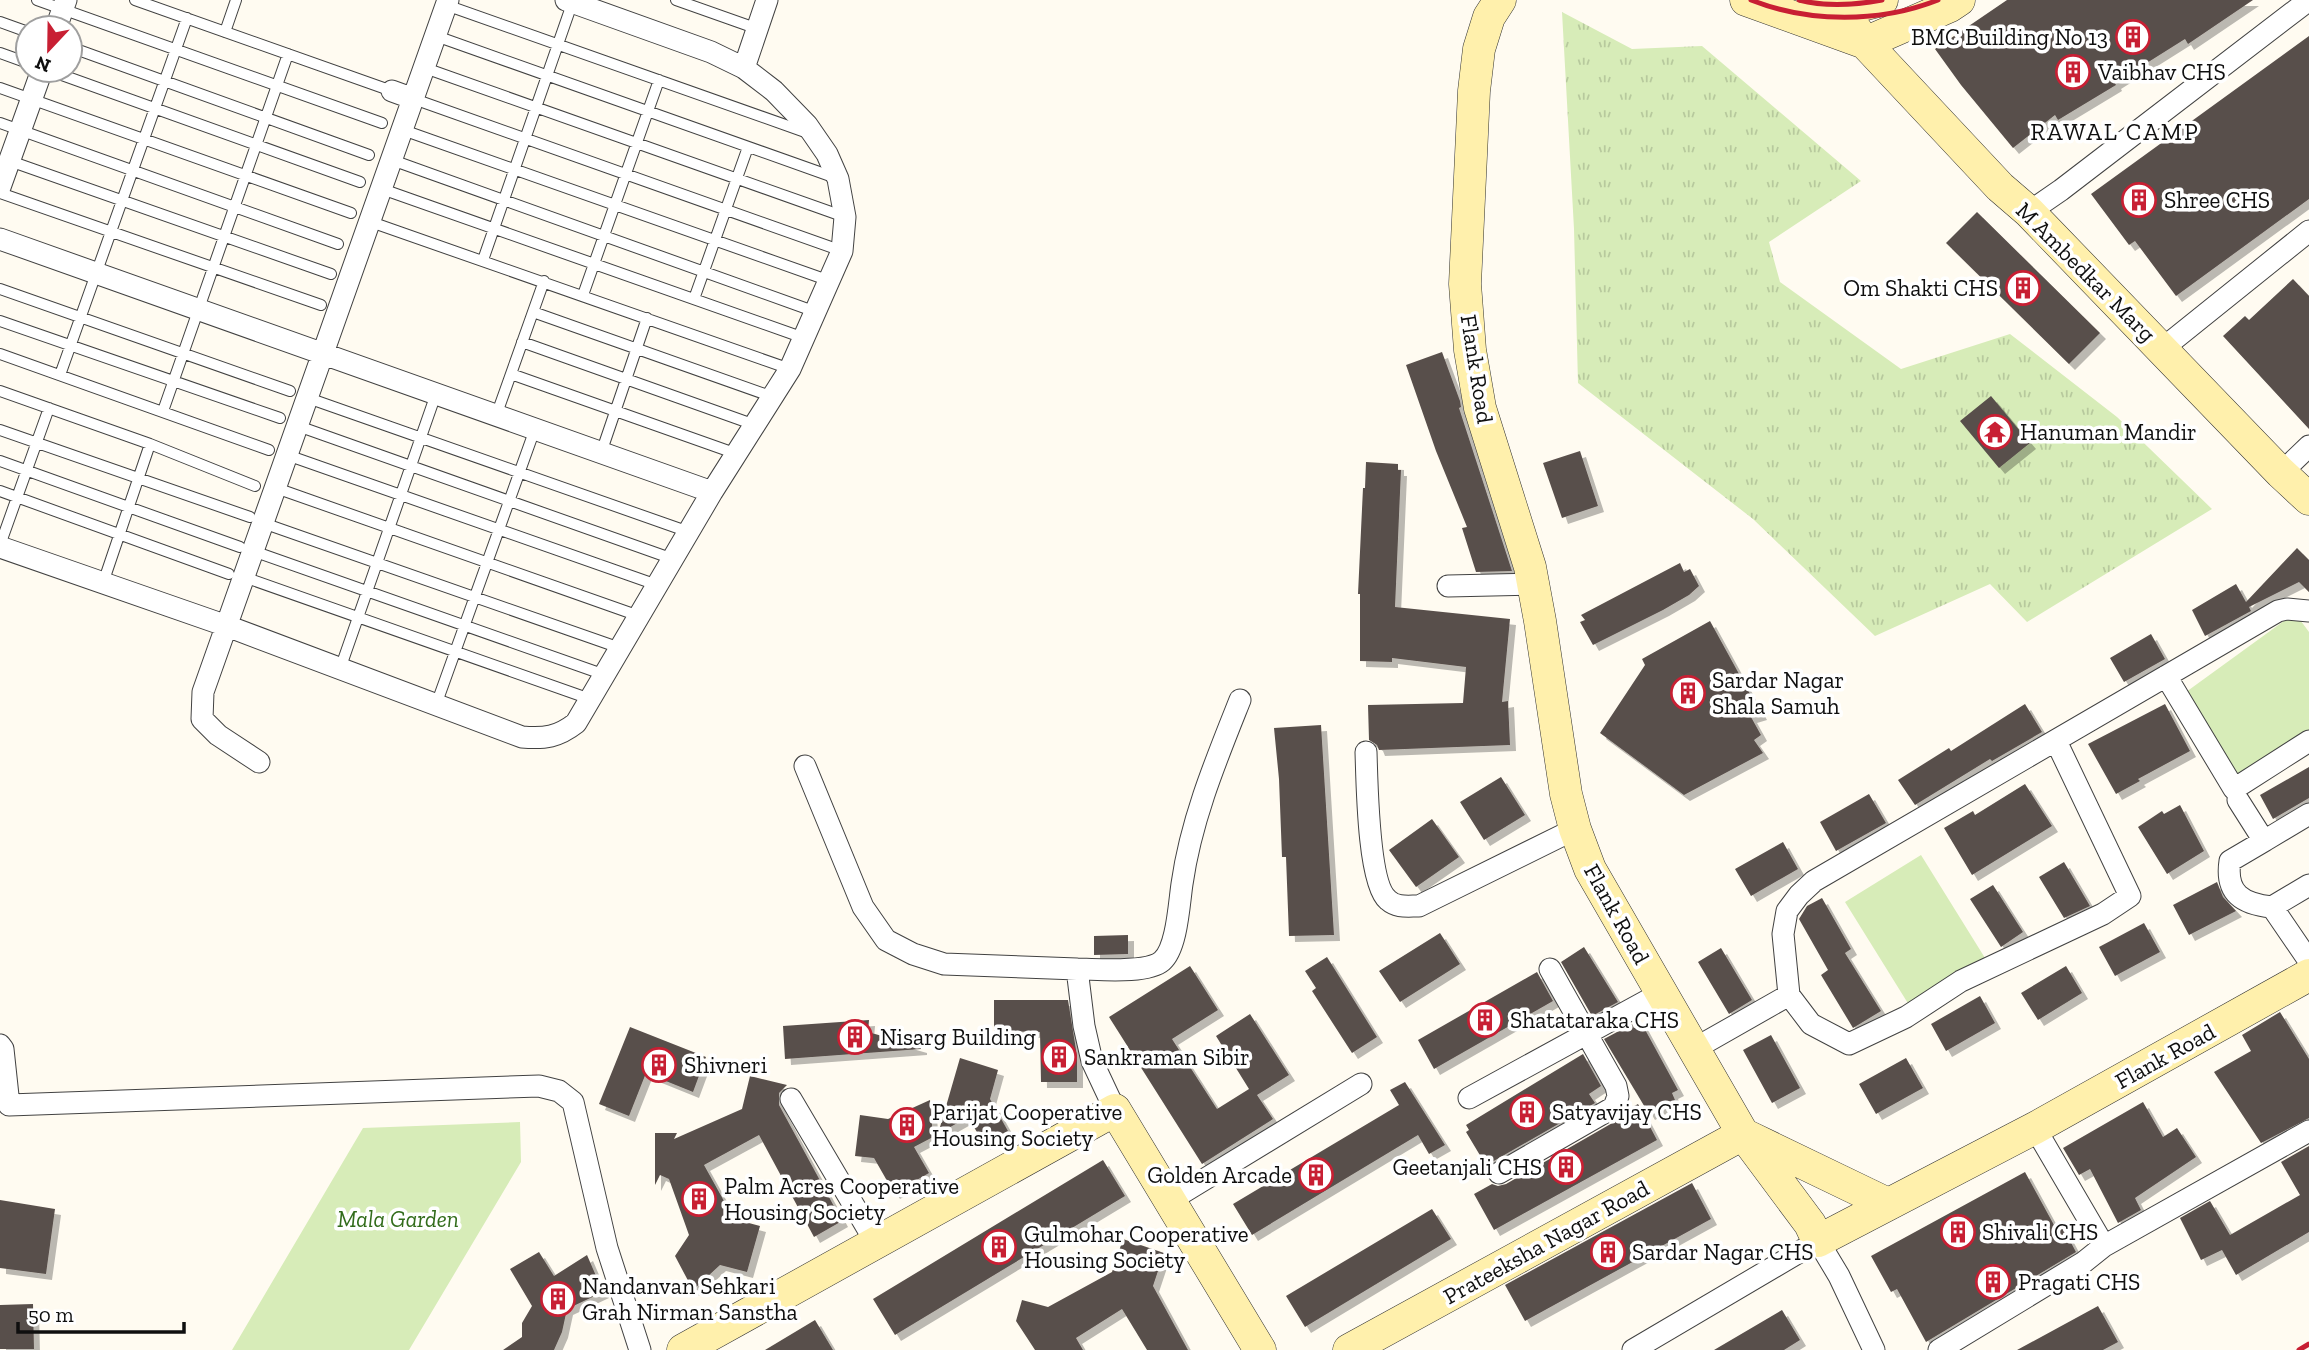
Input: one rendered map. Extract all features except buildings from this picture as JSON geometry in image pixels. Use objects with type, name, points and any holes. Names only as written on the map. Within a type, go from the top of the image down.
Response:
[{"type":"street","points":[[744,68],[767,0]]},
{"type":"street","name":"Flank Road","points":[[1500,0],[1489,17],[1479,49],[1474,91],[1465,284],[1470,350],[1480,408],[1533,584],[1566,794],[1590,869],[1743,1134],[1814,1232],[1888,1204],[2035,1128],[2309,975]]},
{"type":"street","points":[[1746,0],[1865,43],[1959,0]]},
{"type":"street","points":[[1829,5],[1882,0]]},
{"type":"street","points":[[2029,212],[2309,0]]},
{"type":"street","points":[[0,546],[227,626],[523,737],[542,739],[560,735],[576,723],[712,492],[790,369],[842,251],[845,217],[838,179],[827,154],[807,125],[774,91],[744,68],[711,52],[571,1]]},
{"type":"street","points":[[259,762],[218,735],[202,719],[203,692],[227,626],[237,576],[257,520],[265,487],[299,395],[323,354],[392,160],[393,127],[414,99],[447,3]]},
{"type":"street","name":"M Ambedkar Marg","points":[[1829,5],[2000,187],[2029,212],[2281,474],[2309,499]]},
{"type":"street","points":[[0,187],[10,127],[31,99],[36,84]]},
{"type":"street","points":[[392,91],[414,99]]},
{"type":"street","points":[[2162,349],[2309,231]]},
{"type":"street","points":[[0,239],[712,492]]},
{"type":"street","points":[[2281,474],[2309,446]]},
{"type":"street","points":[[1448,586],[1533,584]]},
{"type":"street","points":[[2056,741],[2130,896],[2103,914],[1961,981],[1906,1017],[1849,1044],[1811,1024],[1788,995],[1783,934],[1787,911],[1814,881],[2278,611],[2309,611]]},
{"type":"street","points":[[2166,676],[2234,789],[2309,741]]},
{"type":"street","points":[[805,766],[863,907],[886,940],[913,954],[944,964],[1077,969],[1145,968],[1155,966],[1169,953],[1184,864],[1204,791],[1240,700]]},
{"type":"street","points":[[1366,752],[1371,834],[1378,884],[1386,899],[1399,906],[1419,906],[1575,829]]},
{"type":"street","points":[[2238,800],[2264,841]]},
{"type":"street","points":[[2309,814],[2230,861],[2228,876],[2236,893],[2251,905],[2272,907],[2309,885]]},
{"type":"street","points":[[2272,907],[2309,961]]},
{"type":"street","points":[[1077,969],[1084,1026],[1092,1061],[1115,1110],[1260,1350]]},
{"type":"street","points":[[1499,1173],[1614,1107],[1618,1096],[1616,1086],[1587,1032],[1550,970]]},
{"type":"street","points":[[1469,1098],[1661,993]]},
{"type":"street","points":[[1694,1049],[1788,995]]},
{"type":"street","points":[[0,1045],[3,1049],[9,1105],[539,1086],[559,1091],[573,1102],[607,1248],[640,1350]]},
{"type":"street","points":[[1170,1200],[1361,1084]]},
{"type":"street","points":[[791,1099],[876,1243]]},
{"type":"street","points":[[683,1350],[1115,1110]]},
{"type":"street","points":[[2035,1128],[2104,1246]]},
{"type":"street","points":[[1939,1350],[2084,1262],[2104,1246],[2309,1131]]},
{"type":"street","points":[[1743,1134],[1888,1204]]},
{"type":"street","name":"Prateeksha Nagar Road","points":[[1349,1350],[1743,1134]]},
{"type":"street","points":[[1633,1350],[1814,1232],[1828,1175]]},
{"type":"street","points":[[1814,1232],[1839,1276],[1874,1350]]},
{"type":"lane","points":[[37,0],[62,12],[176,49],[830,281]]},
{"type":"lane","points":[[135,0],[392,91]]},
{"type":"lane","points":[[225,32],[235,0]]},
{"type":"lane","points":[[676,0],[758,29]]},
{"type":"lane","points":[[483,260],[571,1]]},
{"type":"lane","points":[[447,3],[814,136]]},
{"type":"lane","points":[[60,375],[187,18]]},
{"type":"lane","points":[[436,36],[838,179]]},
{"type":"lane","points":[[84,52],[369,155]]},
{"type":"lane","points":[[163,411],[288,54]]},
{"type":"lane","points":[[425,68],[845,217]]},
{"type":"lane","points":[[583,295],[659,80]]},
{"type":"lane","points":[[84,83],[360,183]]},
{"type":"lane","points":[[0,88],[351,213]]},
{"type":"lane","points":[[414,99],[842,251]]},
{"type":"lane","points":[[10,127],[338,244]]},
{"type":"lane","points":[[694,299],[748,147]]},
{"type":"lane","points":[[5,159],[331,274]]},
{"type":"lane","points":[[392,160],[816,312]]},
{"type":"lane","points":[[382,189],[804,338]]},
{"type":"lane","points":[[0,193],[321,305]]},
{"type":"lane","points":[[371,222],[790,369]]},
{"type":"lane","points":[[496,416],[544,281]]},
{"type":"lane","points":[[0,289],[689,532]]},
{"type":"lane","points":[[533,312],[772,397]]},
{"type":"lane","points":[[601,453],[647,318]]},
{"type":"lane","points":[[0,321],[673,559]]},
{"type":"lane","points":[[522,342],[755,425]]},
{"type":"lane","points":[[0,354],[657,585]]},
{"type":"lane","points":[[511,374],[737,454]]},
{"type":"lane","points":[[0,391],[265,487],[639,616]]},
{"type":"lane","points":[[340,669],[436,394]]},
{"type":"lane","points":[[0,546],[48,408]]},
{"type":"lane","points":[[436,705],[535,429]]},
{"type":"lane","points":[[0,430],[620,649]]},
{"type":"lane","points":[[103,583],[150,444]]},
{"type":"lane","points":[[0,461],[605,675]]},
{"type":"lane","points":[[0,491],[590,699]]},
{"type":"green space","points":[[1562,12],[1632,49],[1702,46],[1861,181],[1769,242],[1780,282],[1901,369],[2010,334],[2117,417],[2212,509],[2027,622],[1990,584],[1875,636],[1753,519],[1578,383],[1574,229]]},
{"type":"green space","points":[[2295,613],[2309,632],[2309,740],[2241,789],[2175,700]]},
{"type":"green space","points":[[1921,855],[1985,958],[1909,1005],[1845,902]]},
{"type":"green space","name":"Mala Garden","points":[[520,1122],[521,1162],[409,1350],[232,1350],[363,1128]]},
{"type":"railway","points":[[1751,0],[1797,13],[1844,17],[1892,13],[1938,0]]},
{"type":"railway","points":[[1799,0],[1820,4],[1882,0]]},
{"type":"railway","points":[[2299,1350],[2309,1344]]},
{"type":"place","name":"BMC Building No 13","points":[[2133,37]]},
{"type":"place","name":"Vaibhav CHS","points":[[2073,72]]},
{"type":"place","name":"Shree CHS","points":[[2139,200]]},
{"type":"place","name":"Om Shakti CHS","points":[[2023,288]]},
{"type":"place","name":"Hanuman Mandir","points":[[1995,432]]},
{"type":"place","name":"Sardar Nagar Shala Samuh","points":[[1688,693]]},
{"type":"place","name":"Shatataraka CHS","points":[[1485,1020]]},
{"type":"place","name":"Nisarg Building","points":[[855,1037]]},
{"type":"place","name":"Sankraman Sibir","points":[[1059,1057]]},
{"type":"place","name":"Shivneri","points":[[659,1065]]},
{"type":"place","name":"Satyavijay CHS","points":[[1527,1112]]},
{"type":"place","name":"Parijat Cooperative Housing Society","points":[[907,1125]]},
{"type":"place","name":"Geetanjali CHS","points":[[1566,1167]]},
{"type":"place","name":"Golden Arcade","points":[[1316,1175]]},
{"type":"place","name":"Palm Acres Cooperative Housing Society","points":[[699,1199]]},
{"type":"place","name":"Shivali CHS","points":[[1958,1232]]},
{"type":"place","name":"Gulmohar Cooperative Housing Society","points":[[999,1247]]},
{"type":"place","name":"Sardar Nagar CHS","points":[[1608,1252]]},
{"type":"place","name":"Pragati CHS","points":[[1993,1282]]},
{"type":"place","name":"Nandanvan Sehkari Grah Nirman Sanstha","points":[[558,1299]]},
{"type":"district","name":"RAWAL CAMP","points":[[2115,131]]}]
